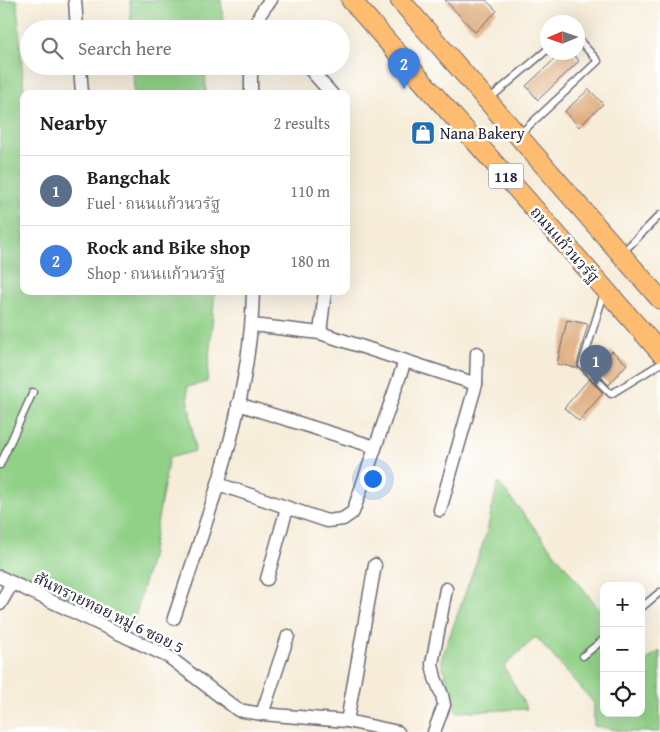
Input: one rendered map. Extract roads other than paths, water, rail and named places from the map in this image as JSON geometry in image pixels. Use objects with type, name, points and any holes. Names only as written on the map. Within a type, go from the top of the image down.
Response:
[{"type":"main road","name":"ถนนแก้วนวรัฐ","points":[[351,0],[660,352]]},
{"type":"main road","name":"118","points":[[400,0],[660,299]]},
{"type":"street","points":[[75,0],[76,20]]},
{"type":"street","points":[[260,20],[263,8],[271,0]]},
{"type":"street","points":[[81,75],[82,90]]},
{"type":"street","points":[[251,75],[251,90]]},
{"type":"street","points":[[315,75],[328,90]]},
{"type":"street","points":[[174,618],[218,484],[238,404],[252,325],[253,295]]},
{"type":"street","points":[[320,333],[325,295]]},
{"type":"street","points":[[252,325],[320,333],[476,384]]},
{"type":"street","points":[[440,510],[476,384],[477,353]]},
{"type":"street","points":[[218,484],[327,521],[343,519],[353,512],[405,361]]},
{"type":"street","points":[[238,404],[375,447]]},
{"type":"street","points":[[266,580],[287,508]]},
{"type":"street","points":[[347,721],[375,565]]},
{"type":"street","points":[[0,604],[6,580]]},
{"type":"street","name":"สันทรายทอย หมู่ 6 ซอย 5","points":[[6,580],[169,657],[238,710],[262,714],[347,721],[398,732]]},
{"type":"street","points":[[434,732],[444,705],[432,664],[446,589]]},
{"type":"street","points":[[262,714],[288,636]]},
{"type":"lane","points":[[519,136],[598,61],[585,47]]},
{"type":"lane","points":[[487,100],[540,56]]},
{"type":"lane","points":[[621,254],[660,215]]},
{"type":"lane","points":[[605,290],[582,365],[611,394],[660,364]]},
{"type":"lane","points":[[0,465],[33,392]]},
{"type":"lane","points":[[645,605],[660,592]]},
{"type":"lane","points":[[583,656],[600,642]]},
{"type":"place","name":"Rock and Bike shop","points":[[404,89]]},
{"type":"place","name":"Nana Bakery","points":[[423,133]]},
{"type":"place","name":"Bangchak","points":[[596,386]]}]
